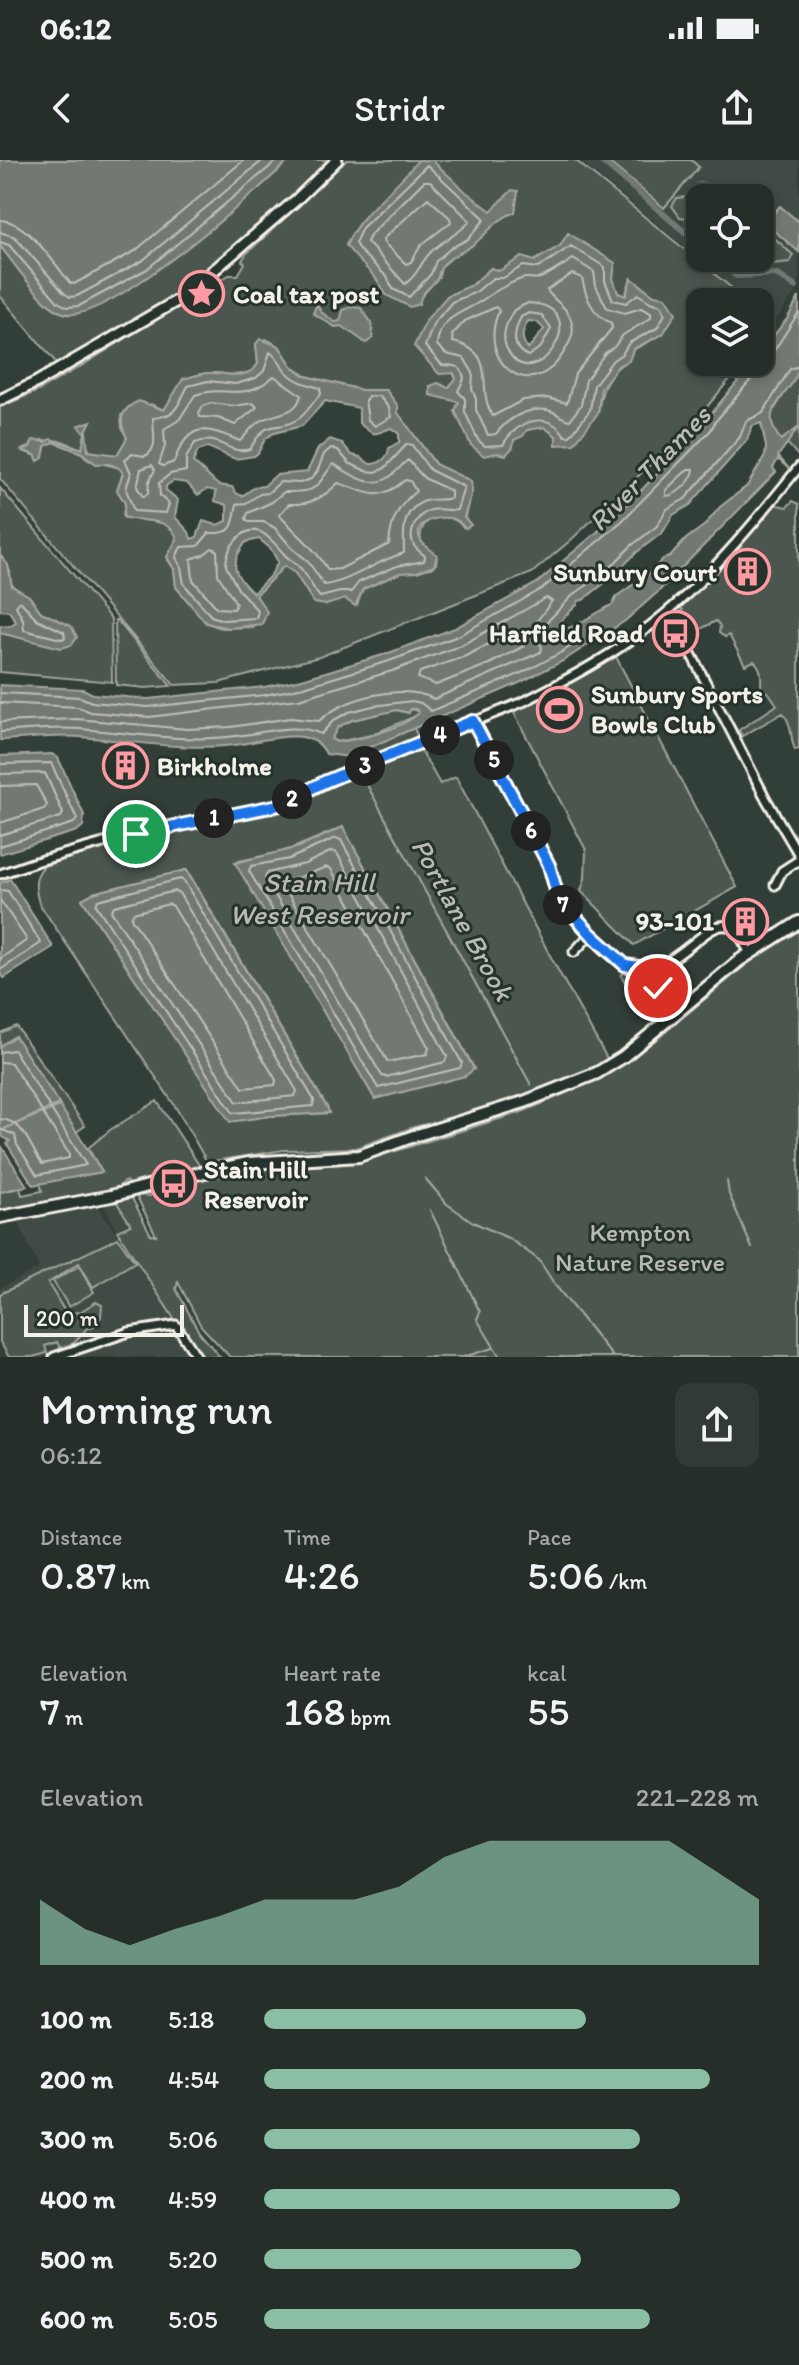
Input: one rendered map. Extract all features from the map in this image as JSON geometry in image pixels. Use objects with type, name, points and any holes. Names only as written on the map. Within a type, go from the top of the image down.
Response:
[{"type":"highway","points":[[0,1217],[111,1196],[249,1163],[359,1156],[414,1136],[498,1112],[597,1073],[635,1049],[750,953],[799,922]]},
{"type":"main road","points":[[1,398],[37,382],[180,299],[296,200],[337,160]]},
{"type":"street","points":[[0,874],[136,834],[279,805],[324,782],[525,701],[633,639],[669,611],[722,556],[799,467]]},
{"type":"street","points":[[669,611],[799,858],[782,871],[775,885]]},
{"type":"street","points":[[473,721],[549,865],[558,897],[591,934],[625,965],[653,969],[669,962],[709,930],[719,926],[736,931],[750,953]]},
{"type":"street","points":[[574,952],[591,934]]},
{"type":"street","points":[[639,999],[658,988],[653,969]]},
{"type":"street","points":[[54,1357],[129,1332],[176,1325],[197,1357]]},
{"type":"shaded area","points":[[579,160],[799,160],[799,286],[777,319],[774,317],[774,288],[735,288],[715,272],[774,272],[774,184],[686,184],[686,248]]},
{"type":"shaded area","points":[[116,1201],[131,1225],[117,1231],[103,1203]]},
{"type":"shaded area","points":[[96,1204],[174,1319],[134,1328],[128,1325],[124,1330],[41,1357],[9,1357],[0,1342],[0,1288],[39,1268],[17,1219]]},
{"type":"shaded area","points":[[175,1329],[193,1357],[70,1357],[156,1330]]},
{"type":"green space","points":[[289,160],[329,160],[293,196],[168,301],[58,365],[0,296],[0,246],[49,304],[60,312],[277,172]]},
{"type":"green space","points":[[347,160],[575,160],[686,251],[686,272],[712,272],[732,288],[686,288],[686,376],[732,376],[692,425],[532,573],[319,657],[218,683],[174,685],[0,479],[0,407],[38,391],[229,275],[238,275],[245,263],[242,261]],"holes":[[[473,245],[441,267],[439,277],[420,298],[386,295],[381,282]],[[560,246],[613,279],[618,293],[625,296],[631,278],[654,295],[663,334],[633,350],[629,360],[610,375],[603,389],[598,413],[556,436],[544,427],[527,430],[514,439],[471,445],[455,411],[459,402],[438,383],[448,388],[456,379],[447,296],[472,285],[491,268],[499,271],[522,257],[534,261]],[[266,339],[279,346],[292,366],[306,376],[361,390],[386,390],[398,406],[398,413],[467,507],[463,527],[457,521],[442,517],[423,526],[421,542],[437,555],[436,564],[431,568],[400,573],[363,589],[357,605],[345,599],[314,603],[295,573],[284,566],[256,595],[258,601],[253,627],[221,628],[207,623],[176,587],[174,569],[168,560],[176,538],[173,529],[161,522],[123,517],[125,503],[117,490],[123,473],[120,468],[88,460],[82,453],[54,442],[45,446],[44,453],[33,455],[23,451],[40,440],[62,441],[82,449],[85,441],[90,452],[117,455],[127,438],[121,415],[151,404],[164,410],[184,379],[206,373],[248,373],[258,364],[256,344]]]},
{"type":"green space","points":[[606,160],[691,160],[699,167],[664,208]]},
{"type":"green space","points":[[686,197],[686,218],[680,217],[672,206],[677,198]]},
{"type":"green space","points":[[774,238],[793,255],[790,262],[774,264]]},
{"type":"green space","points":[[799,370],[799,457],[788,444],[780,446],[768,429],[768,408],[774,410]]},
{"type":"green space","points":[[0,488],[111,619],[112,682],[0,672],[0,633],[37,641],[69,643],[71,626],[41,612],[29,596],[11,584],[10,571],[0,555]]},
{"type":"green space","points":[[793,501],[799,504],[799,749],[795,750],[789,723],[783,713],[742,736],[739,730],[777,705],[769,693],[761,689],[759,667],[754,661],[745,665],[729,635],[725,637],[719,633],[720,626],[716,621],[685,637],[677,615],[683,610],[684,602],[745,540],[773,504],[787,507]]},
{"type":"green space","points":[[115,620],[171,686],[145,688],[116,685]]},
{"type":"green space","points":[[615,655],[737,887],[634,945],[581,891],[586,850],[513,711],[585,675]]},
{"type":"green space","points":[[410,709],[418,711],[418,715],[371,735],[337,742],[331,739],[338,727],[352,720],[396,710],[409,713]]},
{"type":"green space","points":[[414,728],[419,740],[358,764],[355,754]]},
{"type":"green space","points":[[420,749],[440,784],[456,777],[609,1062],[506,1106],[414,1127],[356,1148],[284,1150],[207,1162],[175,1106],[39,903],[36,888],[38,874],[44,866],[122,842],[278,813],[353,776]],"holes":[[[343,827],[474,1068],[474,1069],[375,1099],[239,861],[286,851]],[[187,870],[328,1109],[329,1113],[230,1121],[82,899],[93,893]]]},
{"type":"green space","name":"Kempton Nature Reserve","points":[[799,929],[799,1357],[230,1357],[201,1326],[178,1282],[176,1289],[199,1332],[220,1357],[199,1357],[117,1231],[131,1225],[116,1201],[132,1198],[151,1235],[156,1235],[136,1195],[150,1196],[156,1190],[249,1169],[343,1164],[370,1159],[519,1113],[551,1100],[617,1068],[657,1039],[759,954]]},
{"type":"green space","points":[[626,972],[650,974],[653,988],[642,989],[640,995],[631,993],[621,975]]},
{"type":"green space","points":[[16,1026],[85,1126],[76,1132],[15,1037],[0,1046],[0,1033]]},
{"type":"green space","points":[[157,1101],[201,1168],[131,1187],[126,1181],[120,1189],[0,1211],[0,1192],[20,1188],[22,1195],[42,1191],[40,1183],[102,1172],[88,1148],[110,1130]]},
{"type":"green space","points":[[118,1238],[135,1262],[93,1287],[79,1263],[48,1283],[64,1310],[78,1313],[96,1302],[102,1305],[101,1317],[92,1328],[87,1328],[74,1343],[60,1348],[57,1342],[45,1346],[47,1353],[33,1357],[9,1357],[0,1342],[0,1294]]},
{"type":"green space","points":[[79,1266],[94,1292],[69,1307],[53,1281]]},
{"type":"water","points":[[0,160],[289,160],[215,226],[144,279],[111,300],[83,312],[63,313],[46,302],[0,246]]},
{"type":"water","points":[[418,160],[432,160],[491,211],[512,190],[518,191],[515,212],[447,261],[419,304],[410,307],[386,295],[378,281],[346,245],[361,221]]},
{"type":"water","points":[[780,206],[799,222],[799,252],[774,231],[774,213]]},
{"type":"water","points":[[568,233],[615,263],[613,279],[618,293],[626,296],[631,278],[654,295],[666,297],[676,313],[663,334],[633,349],[629,361],[619,365],[601,388],[598,413],[574,444],[556,445],[556,436],[544,427],[527,430],[514,440],[513,447],[506,455],[497,453],[484,456],[471,445],[455,411],[459,402],[430,395],[430,386],[438,383],[448,388],[456,379],[454,373],[439,374],[414,346],[427,319],[447,296],[472,285],[491,268],[499,271],[522,257],[534,261],[560,246]],"holes":[[[528,321],[537,322],[544,329],[528,349],[523,338],[524,328]]]},
{"type":"water","points":[[799,297],[799,368],[773,411],[772,419],[781,440],[799,427],[778,456],[790,470],[778,459],[773,468],[776,472],[659,591],[625,621],[563,661],[356,753],[358,764],[354,766],[350,757],[326,754],[310,739],[298,737],[216,747],[71,737],[0,740],[0,685],[83,689],[93,694],[148,699],[264,687],[386,654],[455,628],[537,583],[617,515],[707,423],[708,417],[742,376],[774,376],[774,335]],"holes":[[[761,423],[765,456],[747,486],[720,507],[670,557],[663,559],[640,583],[617,596],[613,604],[574,626],[566,629],[560,626],[578,601],[611,578],[663,532],[673,515],[690,505],[747,440],[752,426]],[[410,709],[416,709],[419,713],[391,729],[347,741],[331,739],[338,727],[352,720],[397,710],[409,713]]]},
{"type":"water","points":[[317,304],[321,312],[335,322],[340,321],[343,310],[361,308],[371,322],[373,338],[366,343],[342,326],[335,327],[313,313]]},
{"type":"water","points":[[260,339],[279,346],[292,366],[306,376],[361,390],[386,390],[398,406],[398,413],[435,464],[471,481],[472,492],[464,517],[471,525],[466,528],[450,518],[423,524],[419,535],[423,544],[437,555],[434,566],[417,572],[400,573],[363,589],[355,606],[345,599],[326,605],[314,603],[295,573],[284,566],[256,595],[267,612],[262,624],[228,628],[206,623],[176,587],[174,569],[167,557],[177,539],[174,532],[162,524],[123,517],[125,503],[117,490],[123,473],[121,470],[111,465],[96,464],[82,453],[54,442],[45,446],[43,458],[38,461],[35,455],[22,450],[30,447],[33,440],[46,442],[51,439],[82,449],[85,433],[78,426],[91,421],[86,431],[88,451],[117,455],[127,438],[122,416],[128,408],[139,401],[164,410],[183,379],[206,373],[248,373],[258,364],[256,344]],"holes":[[[325,401],[359,408],[359,423],[364,428],[371,433],[391,428],[399,434],[399,442],[389,448],[383,460],[370,464],[352,455],[342,443],[330,439],[318,449],[307,472],[276,475],[264,486],[255,487],[242,496],[232,487],[218,485],[193,462],[198,451],[208,447],[235,459],[254,456],[265,439],[274,433],[302,426]],[[173,481],[187,483],[198,495],[207,489],[216,491],[215,501],[227,505],[227,521],[217,525],[203,521],[197,537],[191,539],[189,532],[175,517],[178,500],[166,490],[166,486]],[[259,539],[271,549],[278,562],[271,575],[253,593],[241,580],[235,563],[246,542]]]},
{"type":"water","points":[[0,555],[8,565],[12,586],[29,596],[41,612],[71,626],[77,637],[72,645],[61,648],[0,633],[0,625],[9,626],[16,622],[9,611],[0,610]]},
{"type":"water","points":[[52,754],[58,758],[84,815],[83,826],[77,831],[0,854],[0,756]]},
{"type":"water","name":"Stain Hill West Reservoir","points":[[343,827],[474,1069],[465,1076],[375,1099],[235,863],[299,847]]},
{"type":"water","points":[[186,870],[329,1113],[230,1122],[82,899],[93,893]]},
{"type":"water","points":[[10,879],[53,947],[4,978],[0,973],[0,883]]},
{"type":"water","points":[[15,1036],[59,1104],[4,1129],[60,1106],[102,1172],[33,1185],[0,1128],[0,1046]]},
{"type":"water","points":[[2,1147],[27,1186],[0,1192]]},
{"type":"waterway","points":[[600,160],[686,233]]},
{"type":"waterway","points":[[731,272],[736,276],[776,274],[796,287]]},
{"type":"waterway","name":"Portlane Brook","points":[[360,772],[531,1085]]},
{"type":"waterway","name":"Portlane Brook","points":[[425,1178],[447,1204],[473,1222],[510,1239],[539,1260],[555,1285],[613,1357]]},
{"type":"waterway","points":[[727,1181],[729,1194],[752,1248]]},
{"type":"waterway","points":[[430,1210],[480,1312],[477,1319],[500,1357]]},
{"type":"waterway","points":[[463,1357],[493,1348]]},
{"type":"place","name":"Coal tax post","points":[[202,294]]},
{"type":"place","name":"Sunbury Court","points":[[748,572]]},
{"type":"place","name":"Harfield Road","points":[[675,633]]},
{"type":"place","name":"Sunbury Sports Bowls Club","points":[[560,709]]},
{"type":"place","name":"Birkholme","points":[[126,766]]},
{"type":"place","name":"93-101","points":[[745,921]]},
{"type":"place","name":"Stain Hill Reservoir","points":[[173,1184]]},
{"type":"route","points":[[136,834],[279,805],[324,782],[473,721],[549,865],[562,904],[617,960],[635,968],[653,969],[658,988]]},
{"type":"water label","name":"River Thames","points":[[649,468]]}]
